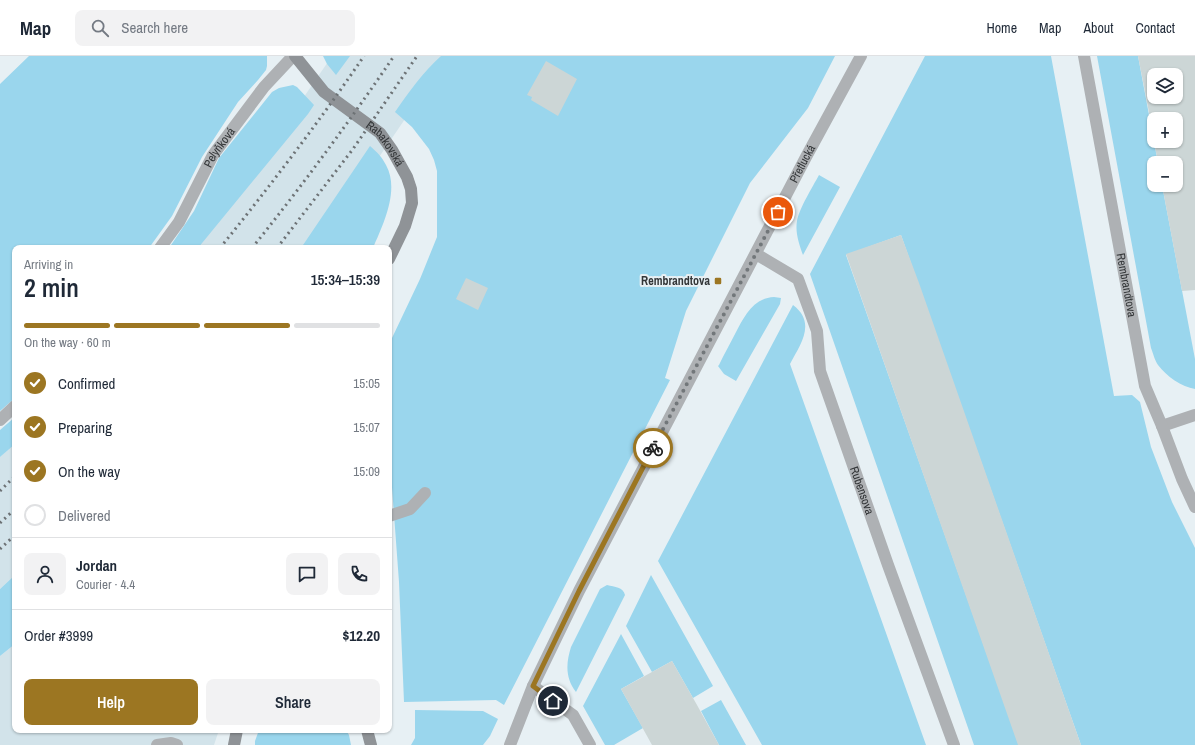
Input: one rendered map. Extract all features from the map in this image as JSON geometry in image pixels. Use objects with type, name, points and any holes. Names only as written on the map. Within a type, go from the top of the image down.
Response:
[{"type":"main road","name":"Rabakovská","points":[[294,56],[324,92],[380,133],[392,150],[407,177],[411,189],[412,203],[405,226],[392,253]]},
{"type":"main road","points":[[234,745],[236,733]]},
{"type":"main road","points":[[369,733],[371,745]]},
{"type":"street","name":"Pelyňková","points":[[162,245],[179,222],[213,155],[264,88],[294,56]]},
{"type":"street","name":"Přetlucká","points":[[510,745],[533,686],[583,584],[806,157],[861,56]]},
{"type":"street","name":"Rembrandtova","points":[[1084,56],[1145,386],[1182,479],[1195,507]]},
{"type":"street","name":"Rubensova","points":[[756,254],[798,279],[817,331],[820,371],[954,745]]},
{"type":"street","points":[[0,420],[12,409]]},
{"type":"street","points":[[1162,426],[1195,415]]},
{"type":"street","points":[[392,515],[410,509],[425,493]]},
{"type":"street","points":[[533,686],[574,715],[590,745]]},
{"type":"street","points":[[370,733],[377,745]]},
{"type":"street","points":[[157,745],[171,743],[177,745]]},
{"type":"shaded area","points":[[29,56],[267,56],[266,70],[238,102],[202,157],[172,216],[151,245],[12,245],[12,401],[0,411],[0,84]]},
{"type":"shaded area","points":[[323,56],[350,56],[336,75],[327,64]]},
{"type":"shaded area","points":[[332,56],[448,56],[375,163],[314,245],[190,245],[297,107]]},
{"type":"shaded area","points":[[441,56],[835,56],[808,108],[750,183],[686,311],[665,378],[670,380],[504,705],[496,700],[404,702],[399,582],[392,488],[392,338],[420,279],[437,237],[437,171],[429,149],[412,127],[395,112],[422,75]]},
{"type":"shaded area","points":[[925,56],[1051,56],[1114,396],[1132,395],[1140,402],[1151,447],[1172,502],[1195,548],[1195,745],[1081,745],[901,235],[846,255],[1019,745],[974,745],[810,274]]},
{"type":"shaded area","points":[[1097,56],[1138,56],[1148,112],[1147,112],[1147,148],[1155,148],[1157,156],[1147,156],[1147,192],[1163,192],[1195,359],[1195,389],[1180,383],[1165,373],[1157,363],[1151,348]]},
{"type":"shaded area","points":[[293,85],[297,87],[314,105],[200,245],[171,245],[194,211],[219,158],[272,92],[279,88]]},
{"type":"shaded area","points":[[370,146],[384,162],[390,175],[391,185],[391,196],[385,218],[374,245],[303,245]]},
{"type":"shaded area","points":[[819,175],[840,187],[803,255],[797,234],[798,216]]},
{"type":"shaded area","points":[[774,297],[781,298],[780,304],[736,381],[724,374],[718,366],[742,321],[750,310],[760,301]]},
{"type":"shaded area","points":[[793,305],[804,319],[805,327],[802,342],[790,364],[926,745],[762,745],[658,561]]},
{"type":"shaded area","points":[[12,420],[12,447],[0,457],[0,430]]},
{"type":"shaded area","points":[[12,446],[12,578],[0,589],[0,457]]},
{"type":"shaded area","points":[[651,575],[713,686],[693,698],[672,661],[652,672],[626,626]]},
{"type":"shaded area","points":[[12,578],[12,646],[0,656],[0,589]]},
{"type":"shaded area","points":[[607,585],[621,589],[625,595],[576,692],[572,687],[568,676],[567,665],[571,647],[600,589]]},
{"type":"shaded area","points":[[621,634],[644,676],[621,689],[643,728],[614,745],[605,745],[583,706]]},
{"type":"shaded area","points":[[12,646],[12,733],[218,733],[214,745],[0,745],[0,656]]},
{"type":"shaded area","points":[[721,700],[746,745],[719,745],[701,711]]},
{"type":"shaded area","points":[[415,710],[483,711],[498,719],[490,736],[483,745],[411,745],[415,738]]},
{"type":"shaded area","points":[[258,733],[348,733],[351,745],[255,745]]},
{"type":"building","points":[[1138,56],[1195,56],[1195,290],[1182,291],[1163,192],[1183,192],[1183,156],[1157,156],[1155,148],[1183,148],[1183,112],[1149,112],[1147,104],[1183,104],[1183,68],[1147,68],[1147,102]]},
{"type":"building","points":[[546,61],[577,79],[558,116],[531,100],[532,97],[527,95]]},
{"type":"building","points":[[901,235],[1081,745],[1018,745],[846,254]]},
{"type":"building","points":[[466,278],[488,288],[478,310],[456,299]]},
{"type":"building","points":[[672,661],[719,745],[652,745],[621,689]]},
{"type":"railway","points":[[222,245],[294,154],[364,56]]},
{"type":"railway","points":[[254,245],[325,154],[394,56]]},
{"type":"railway","points":[[279,245],[353,149],[417,56]]},
{"type":"railway","points":[[0,491],[12,479]]},
{"type":"railway","points":[[0,523],[12,512]]},
{"type":"railway","points":[[0,549],[12,538]]},
{"type":"way so far","points":[[653,448],[778,212]]},
{"type":"place","name":"Rembrandtova","points":[[718,281]]},
{"type":"route","points":[[553,701],[533,686],[579,591],[653,448]]}]
